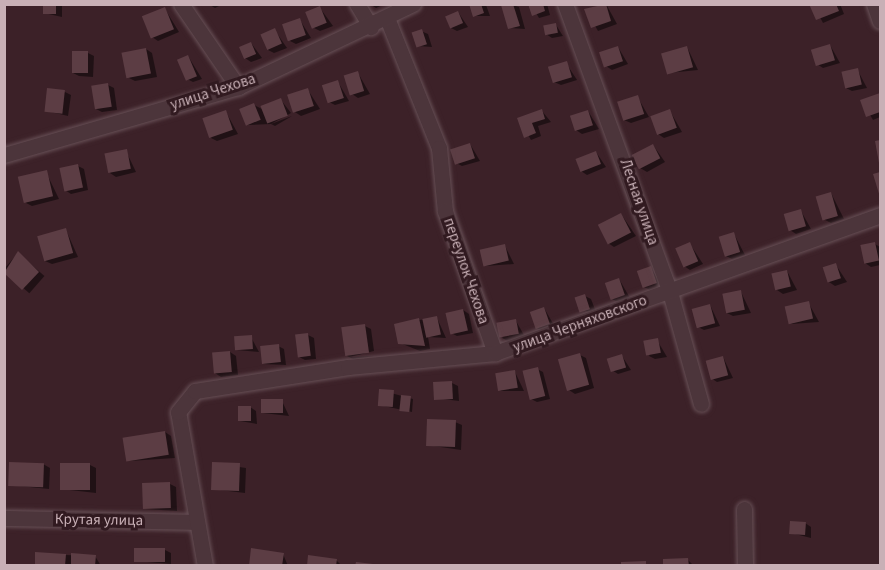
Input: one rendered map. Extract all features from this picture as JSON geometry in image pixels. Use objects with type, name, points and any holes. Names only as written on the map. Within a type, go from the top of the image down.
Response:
[{"type":"street","points":[[181,4],[238,87]]},
{"type":"street","points":[[357,4],[371,27]]},
{"type":"street","name":"улица Чехова","points":[[4,155],[238,87],[371,27],[413,4]]},
{"type":"street","name":"Лесная улица","points":[[565,4],[670,292],[702,404]]},
{"type":"street","points":[[874,4],[880,21]]},
{"type":"street","name":"переулок Чехова","points":[[387,18],[439,148],[445,211],[495,353]]},
{"type":"street","name":"улица Черняховского","points":[[193,522],[178,412],[195,391],[348,367],[495,353],[880,215]]},
{"type":"street","points":[[744,509],[745,566]]},
{"type":"street","name":"Крутая улица","points":[[4,518],[193,522]]},
{"type":"street","points":[[193,522],[205,566]]},
{"type":"building","points":[[43,4],[56,4],[56,14],[43,14]]},
{"type":"building","points":[[469,4],[481,4],[484,13],[473,17]]},
{"type":"building","points":[[513,4],[520,26],[508,29],[501,5]]},
{"type":"building","points":[[528,4],[543,4],[545,11],[532,16]]},
{"type":"building","points":[[606,4],[611,21],[591,28],[584,9]]},
{"type":"building","points":[[809,4],[836,4],[839,11],[816,20]]},
{"type":"building","points":[[320,6],[327,23],[312,29],[305,12]]},
{"type":"building","points":[[165,7],[174,29],[151,39],[142,16]]},
{"type":"building","points":[[458,11],[463,23],[450,28],[445,16]]},
{"type":"building","points":[[300,18],[306,35],[288,41],[282,24]]},
{"type":"building","points":[[556,23],[558,33],[545,35],[543,25]]},
{"type":"building","points":[[275,28],[282,44],[267,50],[260,35]]},
{"type":"building","points":[[422,29],[427,44],[416,48],[412,32]]},
{"type":"building","points":[[251,42],[256,54],[244,59],[239,47]]},
{"type":"building","points":[[830,44],[835,60],[816,66],[811,50]]},
{"type":"building","points":[[618,46],[623,61],[604,67],[599,52]]},
{"type":"building","points":[[687,46],[693,67],[667,75],[661,53]]},
{"type":"building","points":[[146,48],[151,74],[126,78],[121,53]]},
{"type":"building","points":[[72,51],[88,51],[88,73],[72,73]]},
{"type":"building","points":[[188,55],[197,76],[186,81],[177,60]]},
{"type":"building","points":[[567,61],[572,77],[553,83],[548,67]]},
{"type":"building","points":[[858,68],[862,85],[845,88],[841,72]]},
{"type":"building","points":[[358,71],[364,91],[350,95],[344,75]]},
{"type":"building","points":[[338,80],[344,98],[328,103],[322,85]]},
{"type":"building","points":[[108,83],[112,107],[95,109],[91,86]]},
{"type":"building","points":[[47,88],[65,90],[62,114],[44,112]]},
{"type":"building","points":[[308,88],[314,106],[293,113],[287,95]]},
{"type":"building","points":[[880,93],[880,112],[866,117],[860,100]]},
{"type":"building","points":[[638,95],[644,114],[623,121],[617,102]]},
{"type":"building","points":[[281,98],[288,116],[267,124],[260,106]]},
{"type":"building","points":[[254,103],[261,120],[246,126],[239,109]]},
{"type":"building","points":[[542,109],[545,119],[532,123],[536,133],[524,138],[517,118]]},
{"type":"building","points":[[670,109],[677,128],[657,135],[650,116]]},
{"type":"building","points":[[226,110],[233,130],[209,138],[202,118]]},
{"type":"building","points":[[588,110],[593,125],[575,131],[570,116]]},
{"type":"building","points":[[880,140],[880,163],[879,163],[875,141]]},
{"type":"building","points":[[470,143],[475,158],[455,165],[450,149]]},
{"type":"building","points":[[653,144],[660,158],[639,169],[632,155]]},
{"type":"building","points":[[127,149],[131,169],[108,173],[104,153]]},
{"type":"building","points":[[596,151],[601,164],[580,172],[575,159]]},
{"type":"building","points":[[78,164],[83,187],[64,191],[59,168]]},
{"type":"building","points":[[47,170],[53,196],[24,203],[18,177]]},
{"type":"building","points":[[880,172],[880,197],[873,174]]},
{"type":"building","points":[[831,192],[838,216],[823,220],[816,196]]},
{"type":"building","points":[[801,209],[806,226],[789,231],[784,214]]},
{"type":"building","points":[[621,213],[631,233],[608,244],[598,225]]},
{"type":"building","points":[[66,228],[73,253],[44,261],[37,236]]},
{"type":"building","points":[[734,232],[740,252],[725,257],[719,237]]},
{"type":"building","points":[[690,242],[698,261],[683,268],[675,248]]},
{"type":"building","points":[[875,242],[879,261],[864,264],[860,245]]},
{"type":"building","points":[[505,244],[509,261],[483,266],[480,250]]},
{"type":"building","points":[[18,251],[39,272],[22,290],[4,273]]},
{"type":"building","points":[[836,263],[841,278],[828,283],[823,267]]},
{"type":"building","points":[[651,266],[657,283],[643,288],[637,271]]},
{"type":"building","points":[[787,270],[791,287],[775,290],[771,274]]},
{"type":"building","points":[[619,278],[625,295],[611,300],[605,283]]},
{"type":"building","points":[[741,290],[745,310],[726,313],[722,294]]},
{"type":"building","points":[[585,294],[590,309],[579,313],[575,297]]},
{"type":"building","points":[[809,301],[813,319],[789,324],[785,307]]},
{"type":"building","points":[[710,304],[715,323],[697,328],[692,309]]},
{"type":"building","points":[[544,307],[550,324],[536,329],[530,312]]},
{"type":"building","points":[[463,309],[468,330],[450,334],[445,313]]},
{"type":"building","points":[[437,316],[441,335],[426,338],[422,319]]},
{"type":"building","points":[[419,318],[425,346],[398,344],[394,324]]},
{"type":"building","points":[[516,319],[519,334],[499,338],[496,323]]},
{"type":"building","points":[[365,324],[369,353],[345,356],[341,327]]},
{"type":"building","points":[[308,333],[311,356],[298,357],[295,335]]},
{"type":"building","points":[[252,335],[253,349],[235,350],[234,336]]},
{"type":"building","points":[[658,338],[661,353],[646,356],[643,341]]},
{"type":"building","points":[[279,344],[281,362],[262,364],[260,346]]},
{"type":"building","points":[[230,351],[232,372],[214,373],[212,353]]},
{"type":"building","points":[[580,353],[589,385],[567,391],[558,359]]},
{"type":"building","points":[[622,354],[626,367],[611,372],[607,359]]},
{"type":"building","points":[[723,356],[728,375],[711,380],[706,361]]},
{"type":"building","points":[[538,367],[545,396],[530,400],[522,371]]},
{"type":"building","points":[[515,370],[518,388],[498,391],[495,373]]},
{"type":"building","points":[[452,381],[453,399],[434,400],[433,382]]},
{"type":"building","points":[[379,389],[394,390],[393,407],[378,406]]},
{"type":"building","points":[[401,395],[411,396],[409,412],[399,411]]},
{"type":"building","points":[[261,399],[283,399],[283,413],[261,413]]},
{"type":"building","points":[[238,406],[251,406],[251,421],[238,421]]},
{"type":"building","points":[[427,419],[456,420],[455,447],[426,446]]},
{"type":"building","points":[[165,431],[169,455],[126,461],[123,438]]},
{"type":"building","points":[[9,462],[44,463],[43,487],[8,486]]},
{"type":"building","points":[[212,462],[240,463],[239,491],[211,490]]},
{"type":"building","points":[[60,463],[90,463],[90,490],[60,490]]},
{"type":"building","points":[[170,482],[171,508],[143,509],[142,483]]},
{"type":"building","points":[[790,521],[806,522],[805,535],[789,534]]},
{"type":"building","points":[[134,548],[165,548],[165,562],[134,562]]},
{"type":"building","points":[[251,548],[284,553],[282,566],[249,566]]},
{"type":"building","points":[[35,552],[66,554],[65,566],[35,566]]},
{"type":"building","points":[[71,553],[96,555],[95,566],[71,566]]},
{"type":"building","points":[[308,555],[337,559],[336,566],[307,566]]},
{"type":"building","points":[[688,558],[689,566],[663,566],[663,559]]},
{"type":"building","points":[[646,561],[646,566],[621,566],[621,562]]},
{"type":"building","points":[[356,562],[373,564],[373,566],[355,566]]}]
